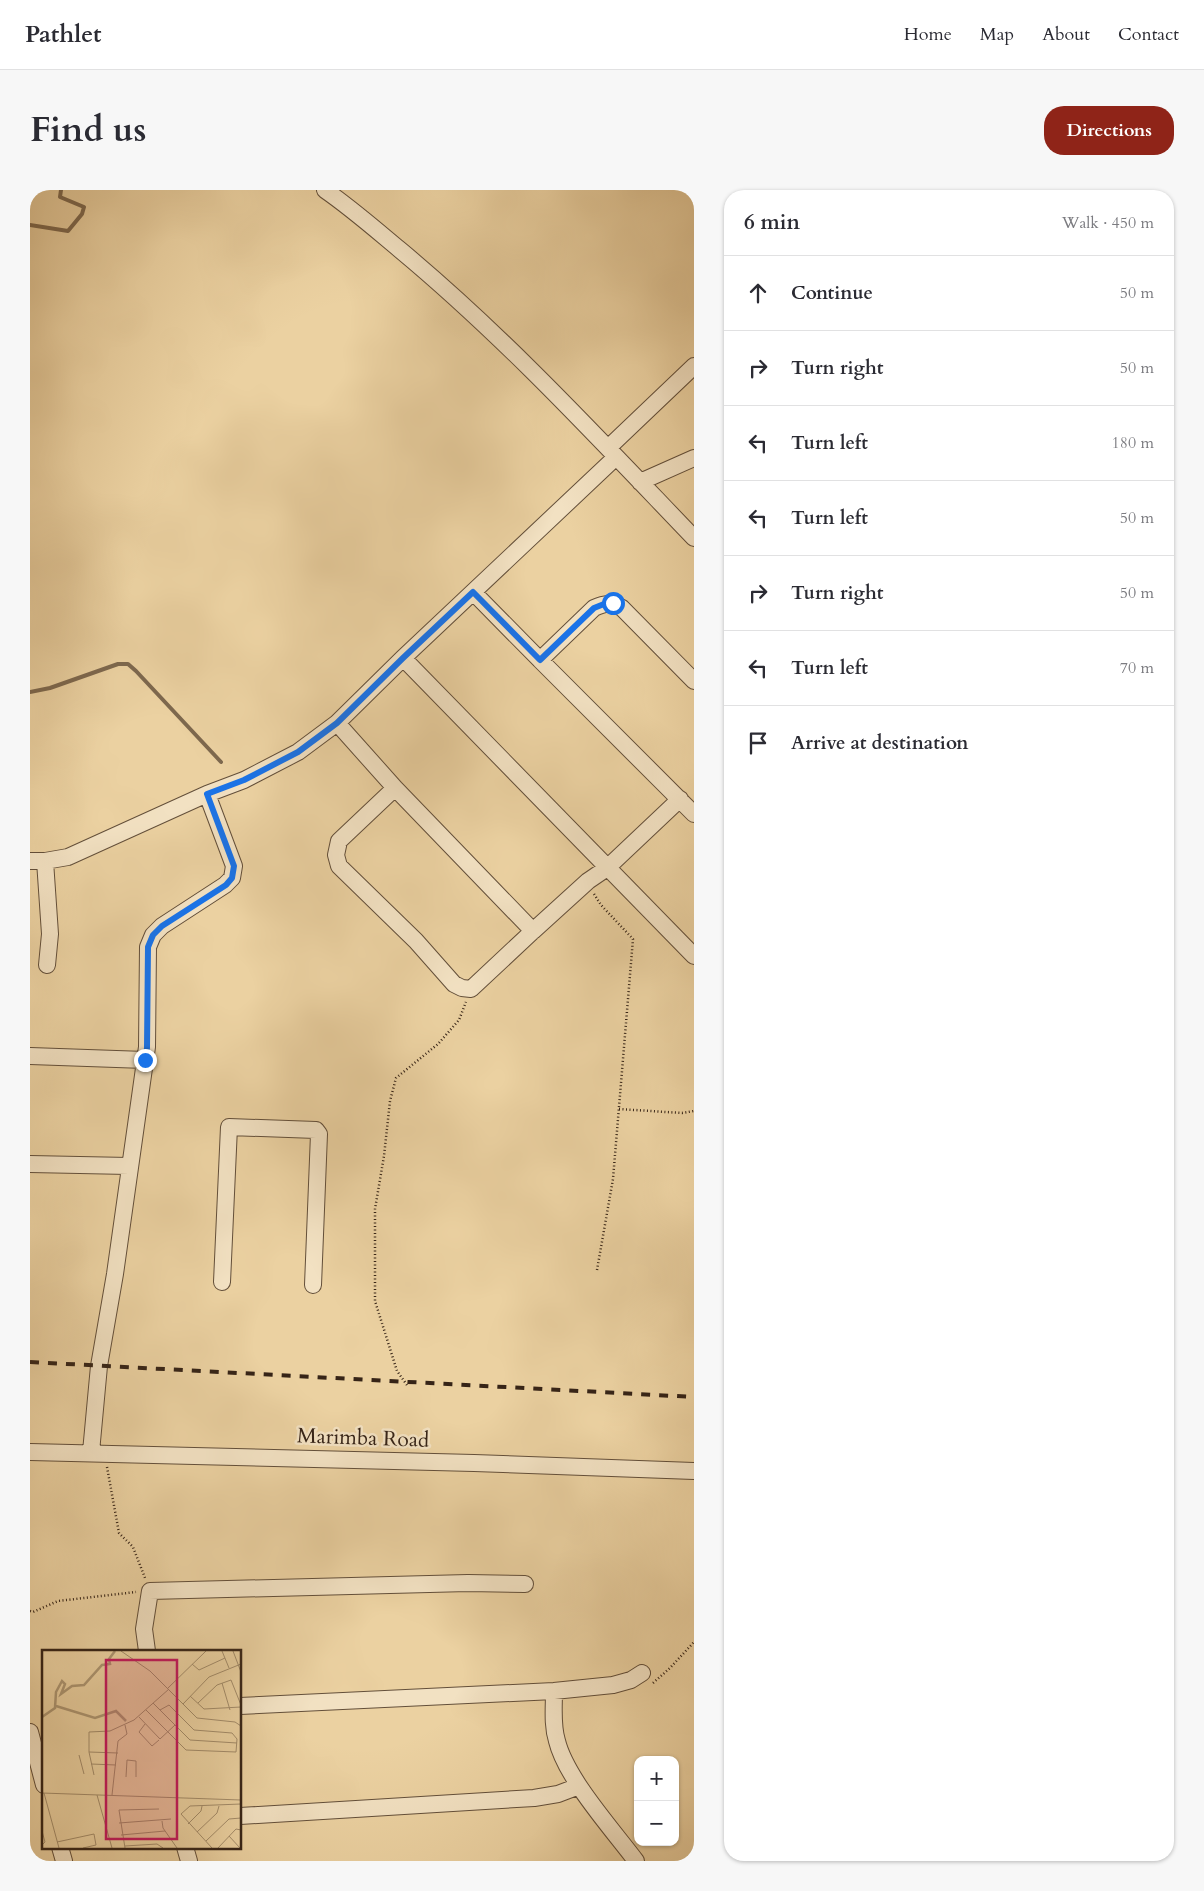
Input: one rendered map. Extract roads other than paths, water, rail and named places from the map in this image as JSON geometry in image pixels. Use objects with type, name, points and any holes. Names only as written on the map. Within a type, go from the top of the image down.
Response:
[{"type":"street","points":[[325,190],[344,203],[447,289],[507,345],[694,538]]},
{"type":"street","points":[[47,965],[50,934],[37,861],[68,857],[207,794],[244,780],[298,752],[337,723],[473,592],[612,453],[694,366]]},
{"type":"street","points":[[640,482],[694,458]]},
{"type":"street","points":[[473,592],[694,814]]},
{"type":"street","points":[[540,660],[594,608],[613,603],[622,608],[694,681]]},
{"type":"street","points":[[403,658],[694,956]]},
{"type":"street","points":[[337,723],[395,788],[533,931]]},
{"type":"street","points":[[395,788],[339,842],[336,855],[339,866],[416,941],[454,984],[462,988],[472,989],[588,881],[607,868],[680,799]]},
{"type":"street","points":[[97,1452],[99,1366],[116,1274],[129,1166],[147,1048],[148,947],[153,935],[162,926],[226,885],[232,878],[234,866],[207,794]]},
{"type":"street","points":[[30,1056],[145,1060]]},
{"type":"street","points":[[222,1282],[229,1127],[316,1130],[319,1134],[313,1286]]},
{"type":"street","points":[[30,1164],[129,1166]]},
{"type":"street","name":"Marimba Road","points":[[30,1452],[97,1452],[694,1471]]},
{"type":"street","points":[[147,1650],[144,1629],[150,1591],[468,1583],[525,1584]]},
{"type":"street","points":[[241,1706],[554,1691],[646,1679]]},
{"type":"street","points":[[554,1691],[554,1726],[557,1743],[564,1760],[579,1786],[636,1861]]},
{"type":"street","points":[[30,1732],[42,1777]]},
{"type":"street","points":[[241,1816],[534,1798],[558,1794],[579,1786]]},
{"type":"street","points":[[60,1848],[64,1861]]},
{"type":"street","points":[[185,1848],[188,1861]]},
{"type":"waterway","points":[[30,225],[68,231],[82,214],[84,207],[60,197],[61,190]]},
{"type":"waterway","points":[[30,692],[50,688],[118,664],[128,664],[221,762]]},
{"type":"railway","points":[[30,1362],[694,1397]]}]
